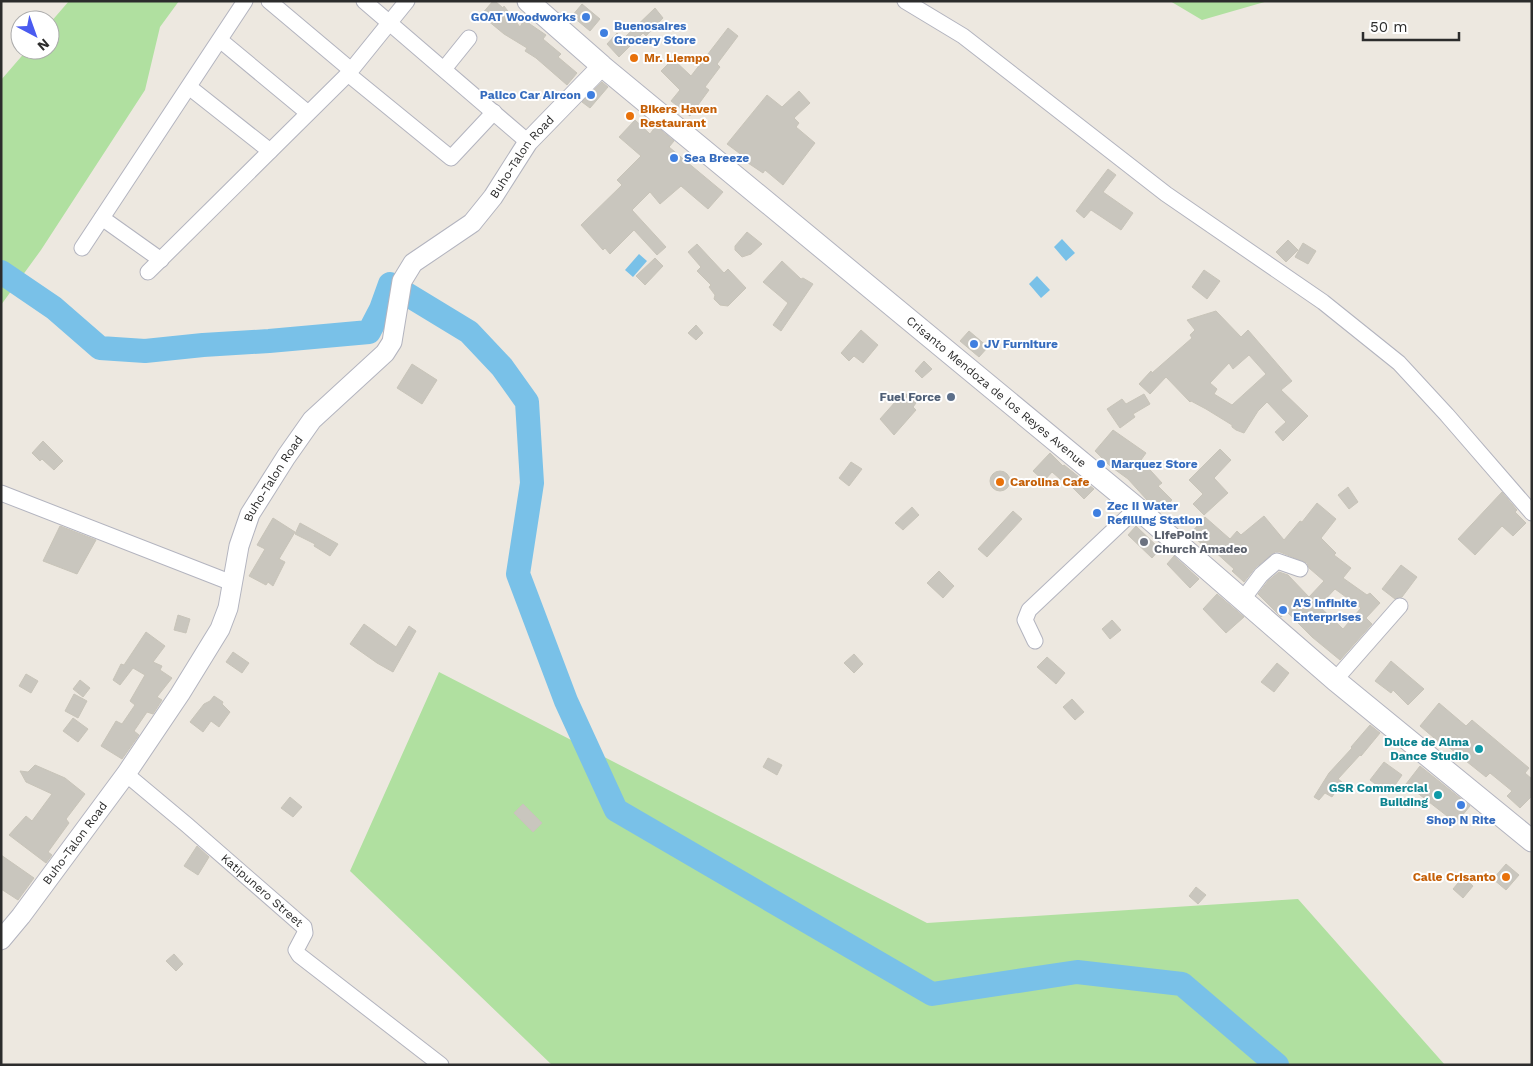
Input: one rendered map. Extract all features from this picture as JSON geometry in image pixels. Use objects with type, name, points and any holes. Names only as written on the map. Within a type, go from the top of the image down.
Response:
[{"type":"main road","name":"Crisanto Mendoza de los Reyes Avenue","points":[[528,1],[602,66],[1137,508],[1335,680],[1532,841]]},
{"type":"street","points":[[82,248],[245,1]]},
{"type":"street","points":[[269,1],[349,72],[451,158],[494,112]]},
{"type":"street","points":[[364,1],[528,142]]},
{"type":"street","points":[[148,272],[349,72],[407,1]]},
{"type":"street","points":[[906,1],[963,36],[1166,194],[1323,302],[1399,363],[1532,513]]},
{"type":"street","points":[[444,69],[469,38]]},
{"type":"street","points":[[220,40],[308,113]]},
{"type":"street","name":"Buho-Talon Road","points":[[1,940],[21,916],[126,774],[180,694],[220,629],[228,608],[239,546],[250,514],[312,420],[385,353],[392,342],[402,281],[413,263],[472,223],[493,197],[528,142],[602,66]]},
{"type":"street","points":[[188,87],[270,151]]},
{"type":"street","points":[[102,218],[161,260]]},
{"type":"street","points":[[1,493],[232,584]]},
{"type":"street","points":[[1034,641],[1025,620],[1029,610],[1137,508]]},
{"type":"street","points":[[1243,599],[1261,576],[1277,561],[1300,569]]},
{"type":"street","points":[[1335,680],[1400,606]]},
{"type":"street","name":"Katipunero Street","points":[[126,774],[187,824],[304,927],[305,933],[296,950],[299,955],[441,1065]]},
{"type":"green space","points":[[69,1],[179,1],[160,27],[145,90],[41,250],[1,305],[1,80],[18,60],[60,60],[60,11]]},
{"type":"green space","points":[[1170,1],[1268,1],[1202,20]]},
{"type":"green space","points":[[439,672],[927,923],[1298,899],[1445,1065],[552,1065],[350,871]]},
{"type":"water","points":[[1062,239],[1075,253],[1066,261],[1054,247]]},
{"type":"water","points":[[639,254],[647,261],[633,277],[625,270]]},
{"type":"water","points":[[1037,276],[1050,290],[1041,298],[1029,284]]},
{"type":"building","points":[[493,1],[503,8],[504,6],[520,27],[524,20],[546,35],[543,39],[561,54],[558,57],[577,73],[567,85],[525,51],[527,48],[504,34],[481,15]]},
{"type":"building","name":"GOAT Woodworks","points":[[582,4],[600,19],[590,31],[572,16]]},
{"type":"building","points":[[655,8],[663,18],[646,36],[643,33],[619,57],[607,44],[617,33],[623,39]]},
{"type":"building","points":[[728,28],[738,36],[717,64],[720,67],[705,87],[709,90],[690,116],[671,101],[680,90],[661,71],[673,59],[691,76]]},
{"type":"building","points":[[602,82],[608,87],[590,108],[582,102]]},
{"type":"building","points":[[799,91],[810,103],[794,118],[799,123],[796,127],[815,143],[783,185],[765,170],[763,173],[745,161],[747,159],[727,144],[767,95],[782,107]]},
{"type":"building","points":[[635,120],[650,134],[656,126],[674,141],[669,147],[723,192],[708,209],[681,186],[660,204],[650,192],[632,210],[666,247],[657,255],[634,230],[610,254],[605,248],[603,250],[581,225],[622,185],[617,180],[641,156],[619,137]]},
{"type":"building","points":[[1108,169],[1116,175],[1103,192],[1133,213],[1121,230],[1091,210],[1084,218],[1076,211]]},
{"type":"building","points":[[747,232],[762,244],[751,254],[742,257],[735,250],[735,246]]},
{"type":"building","points":[[1288,240],[1298,250],[1286,262],[1276,252]]},
{"type":"building","points":[[1303,243],[1316,251],[1308,264],[1295,257]]},
{"type":"building","points":[[697,244],[724,273],[728,269],[746,288],[728,306],[720,305],[714,299],[715,295],[709,287],[711,285],[697,271],[701,267],[688,252]]},
{"type":"building","points":[[655,258],[663,266],[645,285],[636,276]]},
{"type":"building","points":[[782,261],[801,279],[803,278],[813,284],[781,331],[773,325],[788,303],[763,282]]},
{"type":"building","points":[[1204,270],[1220,281],[1207,299],[1192,287]]},
{"type":"building","points":[[1216,311],[1241,337],[1248,330],[1292,381],[1281,390],[1308,416],[1283,441],[1275,432],[1286,422],[1267,402],[1258,411],[1244,433],[1236,430],[1232,425],[1206,409],[1190,402],[1166,377],[1150,394],[1139,384],[1151,371],[1152,373],[1192,338],[1190,335],[1195,330],[1187,320]],"holes":[[[1249,355],[1266,374],[1232,405],[1214,394],[1217,389],[1210,383],[1229,363],[1233,369]]]},
{"type":"building","points":[[696,325],[703,333],[696,340],[688,333]]},
{"type":"building","points":[[861,330],[878,345],[863,363],[854,356],[849,361],[841,353]]},
{"type":"building","name":"JV Furniture","points":[[969,331],[988,347],[979,357],[960,341]]},
{"type":"building","points":[[924,361],[932,369],[922,378],[915,371]]},
{"type":"building","points":[[412,364],[437,380],[422,404],[397,388]]},
{"type":"building","points":[[904,392],[916,403],[913,407],[916,410],[894,435],[880,419]]},
{"type":"building","points":[[1144,394],[1150,404],[1133,414],[1135,417],[1120,428],[1107,409],[1122,399],[1126,404]]},
{"type":"building","points":[[1113,430],[1146,453],[1141,460],[1162,483],[1158,486],[1172,500],[1161,512],[1128,479],[1110,466],[1095,451]]},
{"type":"building","points":[[43,441],[63,461],[54,470],[32,453]]},
{"type":"building","points":[[1220,449],[1231,460],[1214,478],[1228,493],[1204,515],[1193,504],[1203,494],[1189,480]]},
{"type":"building","points":[[1050,453],[1063,466],[1094,489],[1084,499],[1068,483],[1067,485],[1052,472],[1044,481],[1033,471]]},
{"type":"building","points":[[851,462],[862,469],[849,486],[839,478]]},
{"type":"building","name":"Carolina Cafe","points":[[1000,471],[1007,474],[1010,481],[1007,488],[1000,491],[993,488],[990,481],[993,474]]},
{"type":"building","points":[[1348,487],[1358,502],[1349,509],[1338,495]]},
{"type":"building","points":[[1502,492],[1517,510],[1515,512],[1526,523],[1513,536],[1502,526],[1475,555],[1458,539]]},
{"type":"building","points":[[1317,503],[1336,519],[1321,538],[1336,553],[1334,555],[1351,568],[1343,578],[1367,595],[1370,593],[1380,603],[1366,618],[1372,624],[1340,660],[1312,637],[1287,612],[1281,617],[1258,594],[1268,581],[1279,572],[1288,575],[1309,597],[1324,581],[1309,568],[1307,563],[1280,552],[1275,552],[1255,568],[1244,582],[1232,571],[1234,569],[1212,549],[1210,551],[1190,534],[1205,517],[1230,539],[1237,531],[1241,535],[1264,516],[1284,540],[1300,521],[1302,522]],"holes":[[[1335,589],[1361,608],[1343,629],[1319,606]]]},
{"type":"building","points":[[912,507],[919,515],[903,530],[895,523]]},
{"type":"building","points":[[1013,511],[1022,519],[987,557],[978,549]]},
{"type":"building","points":[[273,518],[295,532],[279,559],[285,562],[273,586],[268,582],[266,585],[249,576],[265,549],[257,545]]},
{"type":"building","points":[[300,523],[338,544],[330,556],[314,546],[315,544],[295,534]]},
{"type":"building","points":[[60,526],[96,540],[77,574],[43,561]]},
{"type":"building","name":"LifePoint Church Amadeo","points":[[1136,526],[1160,549],[1152,558],[1128,535]]},
{"type":"building","points":[[1174,556],[1199,579],[1190,588],[1167,564]]},
{"type":"building","points":[[1401,565],[1417,577],[1402,597],[1395,599],[1382,589]]},
{"type":"building","points":[[939,571],[954,586],[943,598],[927,583]]},
{"type":"building","points":[[1217,594],[1244,617],[1226,633],[1203,609]]},
{"type":"building","points":[[178,615],[190,619],[186,633],[174,630]]},
{"type":"building","points":[[1112,620],[1121,630],[1110,639],[1102,629]]},
{"type":"building","points":[[364,624],[396,647],[409,626],[416,631],[393,672],[350,644]]},
{"type":"building","points":[[146,632],[165,646],[153,662],[162,666],[160,670],[172,678],[157,697],[162,700],[153,714],[147,712],[134,731],[139,735],[122,759],[101,746],[116,721],[122,724],[135,705],[130,701],[145,675],[133,668],[120,685],[113,680],[121,664],[124,665]]},
{"type":"building","points":[[233,652],[249,663],[242,673],[226,662]]},
{"type":"building","points":[[854,654],[863,664],[854,673],[844,663]]},
{"type":"building","points":[[1047,657],[1065,673],[1056,684],[1037,667]]},
{"type":"building","points":[[1391,661],[1424,689],[1408,705],[1393,690],[1391,693],[1375,681]]},
{"type":"building","points":[[1277,663],[1289,673],[1274,692],[1261,682]]},
{"type":"building","points":[[26,674],[38,681],[31,693],[19,686]]},
{"type":"building","points":[[80,680],[90,688],[83,697],[73,689]]},
{"type":"building","points":[[74,694],[87,701],[78,718],[65,711]]},
{"type":"building","points":[[214,696],[223,702],[222,704],[230,712],[219,727],[211,721],[203,732],[190,722],[204,704]]},
{"type":"building","points":[[1072,699],[1084,712],[1075,720],[1063,707]]},
{"type":"building","points":[[1439,703],[1466,726],[1472,720],[1529,768],[1525,773],[1532,779],[1532,796],[1520,808],[1507,796],[1512,791],[1490,773],[1486,777],[1420,726]]},
{"type":"building","points":[[73,718],[88,729],[78,742],[63,731]]},
{"type":"building","points":[[1370,725],[1380,733],[1338,779],[1342,782],[1332,797],[1325,793],[1319,800],[1314,797],[1329,773]]},
{"type":"building","points":[[768,758],[782,765],[777,775],[763,767]]},
{"type":"building","points":[[1384,762],[1402,775],[1389,794],[1370,780]]},
{"type":"building","points":[[35,765],[65,778],[85,794],[66,819],[69,823],[48,852],[52,855],[46,863],[9,835],[26,816],[32,821],[52,794],[26,782],[20,771],[28,772]]},
{"type":"building","name":"GSR Commercial Building","points":[[1420,766],[1470,806],[1456,823],[1406,784]]},
{"type":"building","points":[[290,797],[302,807],[293,817],[281,808]]},
{"type":"building","points":[[523,804],[542,823],[533,832],[514,813]]},
{"type":"building","points":[[197,846],[209,857],[198,875],[184,866]]},
{"type":"building","points":[[1,855],[34,878],[18,900],[1,889]]},
{"type":"building","name":"Calle Crisanto","points":[[1506,864],[1519,875],[1506,890],[1493,879]]},
{"type":"building","points":[[1463,877],[1473,886],[1463,898],[1453,889]]},
{"type":"building","points":[[1196,887],[1206,895],[1198,904],[1189,896]]},
{"type":"building","points":[[174,954],[183,964],[176,971],[166,961]]},
{"type":"waterway","points":[[1,272],[54,308],[100,348],[145,351],[369,332],[381,309],[390,284],[469,332],[502,367],[527,402],[532,483],[518,574],[566,701],[616,810],[932,994],[1077,972],[1182,984],[1277,1065]]},
{"type":"place","name":"GOAT Woodworks","points":[[586,17]]},
{"type":"place","name":"Buenosaires Grocery Store","points":[[604,33]]},
{"type":"place","name":"Mr. Liempo","points":[[634,58]]},
{"type":"place","name":"Palico Car Aircon","points":[[591,95]]},
{"type":"place","name":"Bikers Haven Restaurant","points":[[630,116]]},
{"type":"place","name":"Sea Breeze","points":[[674,158]]},
{"type":"place","name":"JV Furniture","points":[[974,344]]},
{"type":"place","name":"Fuel Force","points":[[951,397]]},
{"type":"place","name":"Marquez Store","points":[[1101,464]]},
{"type":"place","name":"Carolina Cafe","points":[[1000,482]]},
{"type":"place","name":"Zec II Water Refilling Station","points":[[1097,513]]},
{"type":"place","name":"LifePoint Church Amadeo","points":[[1144,542]]},
{"type":"place","name":"A'S Infinite Enterprises","points":[[1283,610]]},
{"type":"place","name":"Dulce de Alma Dance Studio","points":[[1479,749]]},
{"type":"place","name":"GSR Commercial Building","points":[[1438,795]]},
{"type":"place","name":"Shop N Rite","points":[[1461,805]]},
{"type":"place","name":"Calle Crisanto","points":[[1506,877]]}]
